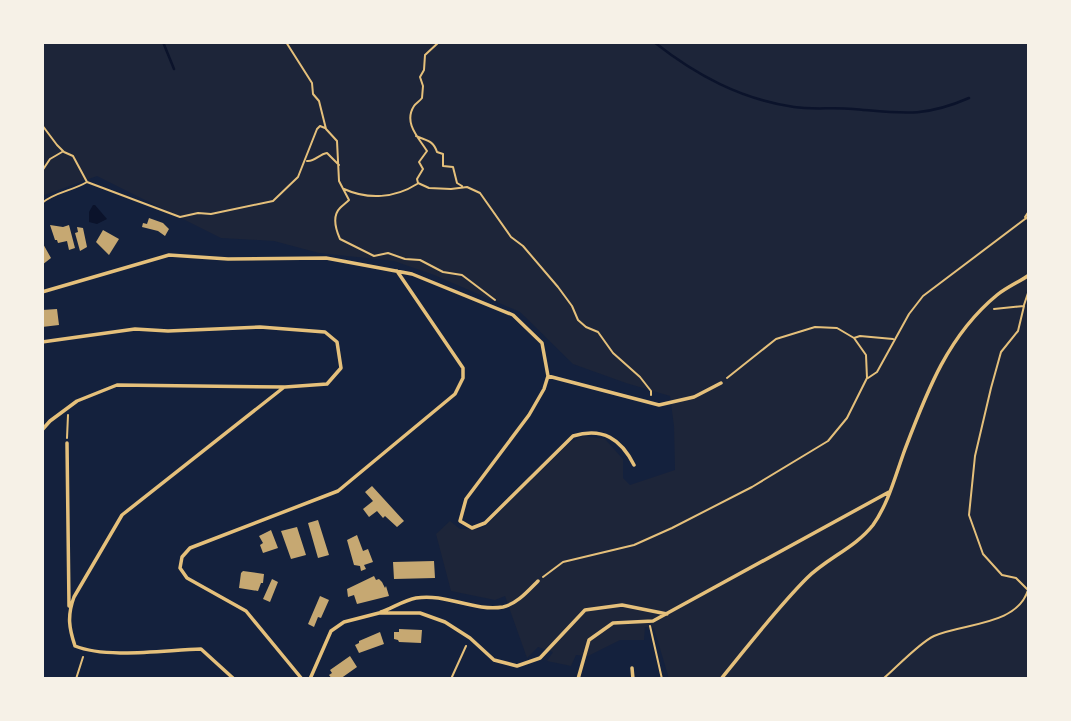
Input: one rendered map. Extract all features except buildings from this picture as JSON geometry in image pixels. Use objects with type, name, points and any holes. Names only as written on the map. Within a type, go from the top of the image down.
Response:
[{"type":"street","points":[[42,292],[169,255],[229,259],[326,258],[412,274],[513,315],[542,343],[548,376],[544,389],[529,415],[466,499],[460,521],[472,528],[485,523],[573,436],[585,432],[606,435],[625,447],[634,465]]},
{"type":"street","points":[[302,679],[246,611],[187,578],[180,568],[182,557],[190,548],[338,491],[455,394],[463,378],[463,368],[396,270]]},
{"type":"street","points":[[721,679],[808,577],[825,561],[854,544],[872,527],[884,508],[931,384],[943,360],[955,341],[998,294],[1029,275]]},
{"type":"street","points":[[42,342],[135,329],[168,331],[260,327],[325,332],[337,342],[341,369],[327,384],[285,387],[117,385],[77,401],[42,430]]},
{"type":"street","points":[[548,376],[659,405],[694,397],[721,383]]},
{"type":"street","points":[[69,609],[122,515],[285,387]]},
{"type":"street","points":[[67,443],[68,625],[75,646],[87,651],[201,649],[234,679]]},
{"type":"street","points":[[578,679],[589,640],[613,623],[649,622],[667,614],[890,492]]},
{"type":"street","points":[[310,679],[331,631],[344,622],[379,613],[415,598],[443,597],[484,606],[505,607],[522,597],[538,581]]},
{"type":"street","points":[[379,613],[419,613],[444,622],[470,638],[494,660],[517,666],[540,658],[585,610],[622,605],[667,614]]},
{"type":"street","points":[[632,668],[633,679]]},
{"type":"path","points":[[286,42],[312,83],[313,94],[319,101],[326,129]]},
{"type":"path","points":[[418,183],[422,169],[419,162],[427,151],[411,125],[412,115],[414,105],[422,98],[423,86],[420,78],[424,70],[425,55],[439,42]]},
{"type":"path","points":[[42,125],[63,151],[73,156],[87,182],[173,216],[211,214],[272,201],[294,182],[306,161],[318,127],[323,126],[337,141],[340,183],[349,200],[338,209],[335,220],[340,239],[374,256],[388,253],[405,259],[420,260],[443,272],[462,275],[491,295],[501,305],[502,310]]},
{"type":"path","points":[[416,136],[433,143],[436,152],[443,154],[443,166],[453,167],[457,183],[463,187]]},
{"type":"path","points":[[42,171],[50,159],[63,151]]},
{"type":"path","points":[[306,161],[312,162],[321,154],[327,153],[339,164]]},
{"type":"path","points":[[42,203],[51,195],[74,190],[87,182]]},
{"type":"path","points":[[418,183],[429,188],[474,188],[480,193],[511,237],[523,246],[558,287],[572,306],[578,320],[598,332],[613,353],[640,377],[651,391],[652,403]]},
{"type":"path","points":[[344,189],[360,196],[396,195],[418,183]]},
{"type":"path","points":[[867,378],[877,372],[909,314],[923,296],[1025,217],[1029,211]]},
{"type":"path","points":[[1025,217],[1029,218]]},
{"type":"path","points":[[883,679],[932,637],[977,625],[1017,609],[1025,600],[1028,590],[1026,586],[1016,578],[1002,575],[984,554],[969,515],[975,456],[991,387],[1001,352],[1018,331],[1029,290]]},
{"type":"path","points":[[986,306],[995,309],[1024,306]]},
{"type":"path","points":[[538,581],[562,562],[634,545],[671,528],[752,487],[828,441],[846,418],[867,378],[866,355],[854,338],[837,328],[815,327],[776,338],[721,383]]},
{"type":"path","points":[[854,338],[860,336],[894,339]]},
{"type":"path","points":[[66,409],[67,443]]},
{"type":"path","points":[[649,622],[662,679]]},
{"type":"path","points":[[452,679],[470,638]]},
{"type":"path","points":[[76,679],[87,651]]},
{"type":"shaded area","points":[[42,42],[1029,42],[1029,679],[669,679],[654,628],[645,627],[644,640],[620,640],[588,656],[576,655],[571,666],[547,661],[553,652],[538,647],[527,658],[505,596],[495,600],[451,591],[436,534],[450,521],[460,529],[486,526],[570,442],[583,436],[605,439],[623,459],[623,478],[630,485],[675,470],[670,396],[573,364],[520,312],[394,261],[319,253],[274,241],[221,238],[97,176],[42,196]]},
{"type":"shaded area","points":[[93,205],[107,219],[97,224],[89,222],[89,212]]},
{"type":"waterway","points":[[163,42],[174,69]]},
{"type":"waterway","points":[[654,42],[686,65],[737,92],[794,107],[912,112],[938,109],[969,98]]}]
